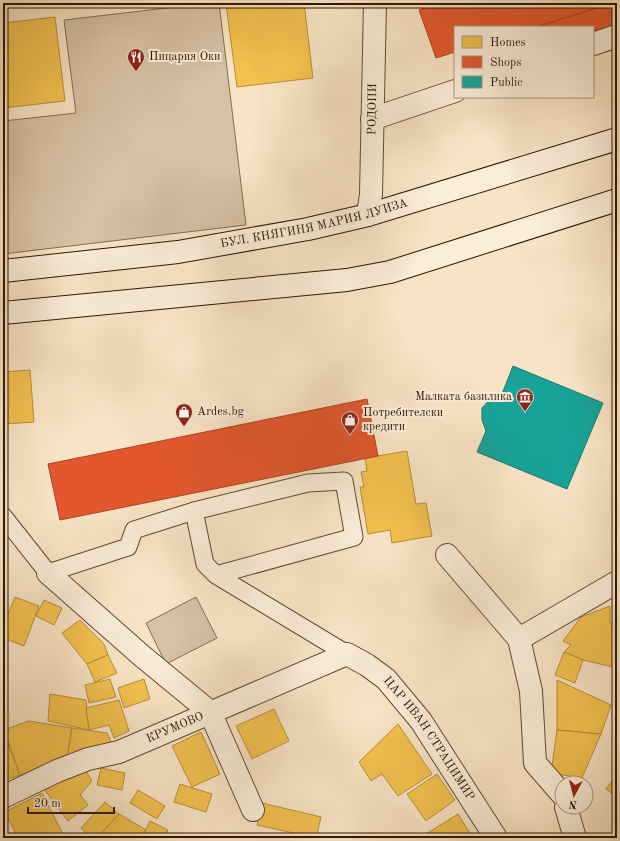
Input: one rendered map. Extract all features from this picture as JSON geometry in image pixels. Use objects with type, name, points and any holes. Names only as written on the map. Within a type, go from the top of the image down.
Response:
[{"type":"street","name":"РОДОПИ","points":[[368,215],[371,194],[375,3]]},
{"type":"street","points":[[594,44],[617,36]]},
{"type":"street","points":[[372,119],[454,91]]},
{"type":"street","name":"БУЛ. КНЯГИНЯ МАРИЯ ЛУИЗА","points":[[3,271],[178,252],[308,229],[368,215],[617,139]]},
{"type":"street","points":[[3,313],[347,280],[390,272],[617,200]]},
{"type":"street","points":[[447,555],[519,639],[531,691],[535,763],[554,785]]},
{"type":"street","points":[[48,573],[142,656],[210,712],[253,810]]},
{"type":"street","points":[[519,639],[617,582]]},
{"type":"street","name":"КРУМОВО","points":[[3,797],[56,771],[88,760],[119,752],[347,654]]},
{"type":"street","name":"ЦАР ИВАН СТРАЦИМИР","points":[[347,654],[367,665],[386,679],[421,720],[496,838]]},
{"type":"street","points":[[568,815],[575,838]]},
{"type":"lane","points":[[3,516],[48,573],[128,546],[134,530],[194,511],[308,483],[344,481],[354,537],[216,575]]},
{"type":"lane","points":[[194,511],[206,564],[216,575],[347,654]]},
{"type":"shaded area","points":[[219,3],[246,225],[3,254],[3,121],[76,113],[64,20]]},
{"type":"shaded area","points":[[196,597],[217,638],[166,664],[146,623]]},
{"type":"building: Homes","points":[[304,3],[313,78],[237,87],[226,4]]},
{"type":"building: Homes","points":[[55,17],[65,101],[3,108],[3,23]]},
{"type":"building: Homes","points":[[30,370],[34,422],[3,424],[3,372]]},
{"type":"building: Homes","points":[[407,451],[416,504],[426,503],[432,536],[392,543],[390,530],[368,534],[360,487],[364,487],[361,472],[367,471],[365,458]]},
{"type":"building: Homes","points":[[15,597],[39,606],[24,646],[3,638],[3,627]]},
{"type":"building: Homes","points":[[44,600],[62,608],[54,625],[36,616]]},
{"type":"building: Homes","points":[[610,606],[610,623],[617,625],[617,668],[583,660],[564,652],[571,645],[563,641],[581,617]]},
{"type":"building: Homes","points":[[80,620],[104,644],[108,655],[87,664],[62,633]]},
{"type":"building: Homes","points":[[564,652],[583,660],[575,683],[555,675]]},
{"type":"building: Homes","points":[[108,655],[117,673],[95,682],[87,664]]},
{"type":"building: Homes","points":[[110,679],[116,697],[89,703],[85,685]]},
{"type":"building: Homes","points":[[144,679],[150,699],[124,708],[118,688]]},
{"type":"building: Homes","points":[[557,680],[611,705],[601,734],[557,730]]},
{"type":"building: Homes","points":[[50,694],[86,700],[89,730],[48,721]]},
{"type":"building: Homes","points":[[119,700],[129,731],[114,738],[109,725],[89,730],[86,708]]},
{"type":"building: Homes","points":[[274,709],[289,741],[252,759],[236,726]]},
{"type":"building: Homes","points":[[29,721],[72,728],[67,759],[20,775],[4,730]]},
{"type":"building: Homes","points":[[398,724],[432,774],[398,796],[382,774],[371,781],[359,762]]},
{"type":"building: Homes","points":[[72,728],[107,733],[113,746],[67,759]]},
{"type":"building: Homes","points":[[3,730],[20,775],[3,781]]},
{"type":"building: Homes","points":[[557,730],[601,734],[583,775],[563,775],[551,773]]},
{"type":"building: Homes","points":[[201,732],[220,774],[192,787],[172,746]]},
{"type":"building: Homes","points":[[83,766],[92,781],[80,795],[88,805],[68,821],[41,785]]},
{"type":"building: Homes","points":[[101,768],[125,773],[122,790],[97,785]]},
{"type":"building: Homes","points":[[437,774],[455,800],[426,821],[407,794]]},
{"type":"building: Homes","points":[[617,775],[617,797],[606,789]]},
{"type":"building: Homes","points":[[180,784],[212,794],[206,812],[174,802]]},
{"type":"building: Homes","points":[[138,790],[165,806],[157,819],[130,803]]},
{"type":"building: Homes","points":[[42,793],[65,838],[18,838],[5,812]]},
{"type":"building: Homes","points":[[105,802],[119,814],[97,838],[92,838],[81,828]]},
{"type":"building: Homes","points":[[262,803],[321,817],[316,838],[257,825]]},
{"type":"building: Homes","points":[[119,814],[146,830],[142,838],[97,838]]},
{"type":"building: Homes","points":[[458,814],[473,838],[429,838],[426,834]]},
{"type":"building: Homes","points":[[150,821],[168,830],[164,838],[142,838]]},
{"type":"building: Shops","points":[[440,3],[613,3],[539,26],[454,26],[454,52],[436,58],[419,10]]},
{"type":"building: Shops","points":[[617,3],[617,26],[594,33],[594,26],[539,26]]},
{"type":"building: Shops","points":[[367,399],[378,456],[60,520],[48,464]]},
{"type":"building: Public","points":[[513,366],[603,403],[567,489],[477,452],[486,431],[482,420],[482,408],[490,399],[502,394]]},
{"type":"place","name":"Пицария Оки","points":[[136,72]]},
{"type":"place","name":"Малката базилика","points":[[525,412]]},
{"type":"place","name":"Ardes.bg","points":[[184,427]]},
{"type":"place","name":"Потребителски кредити","points":[[350,435]]}]
